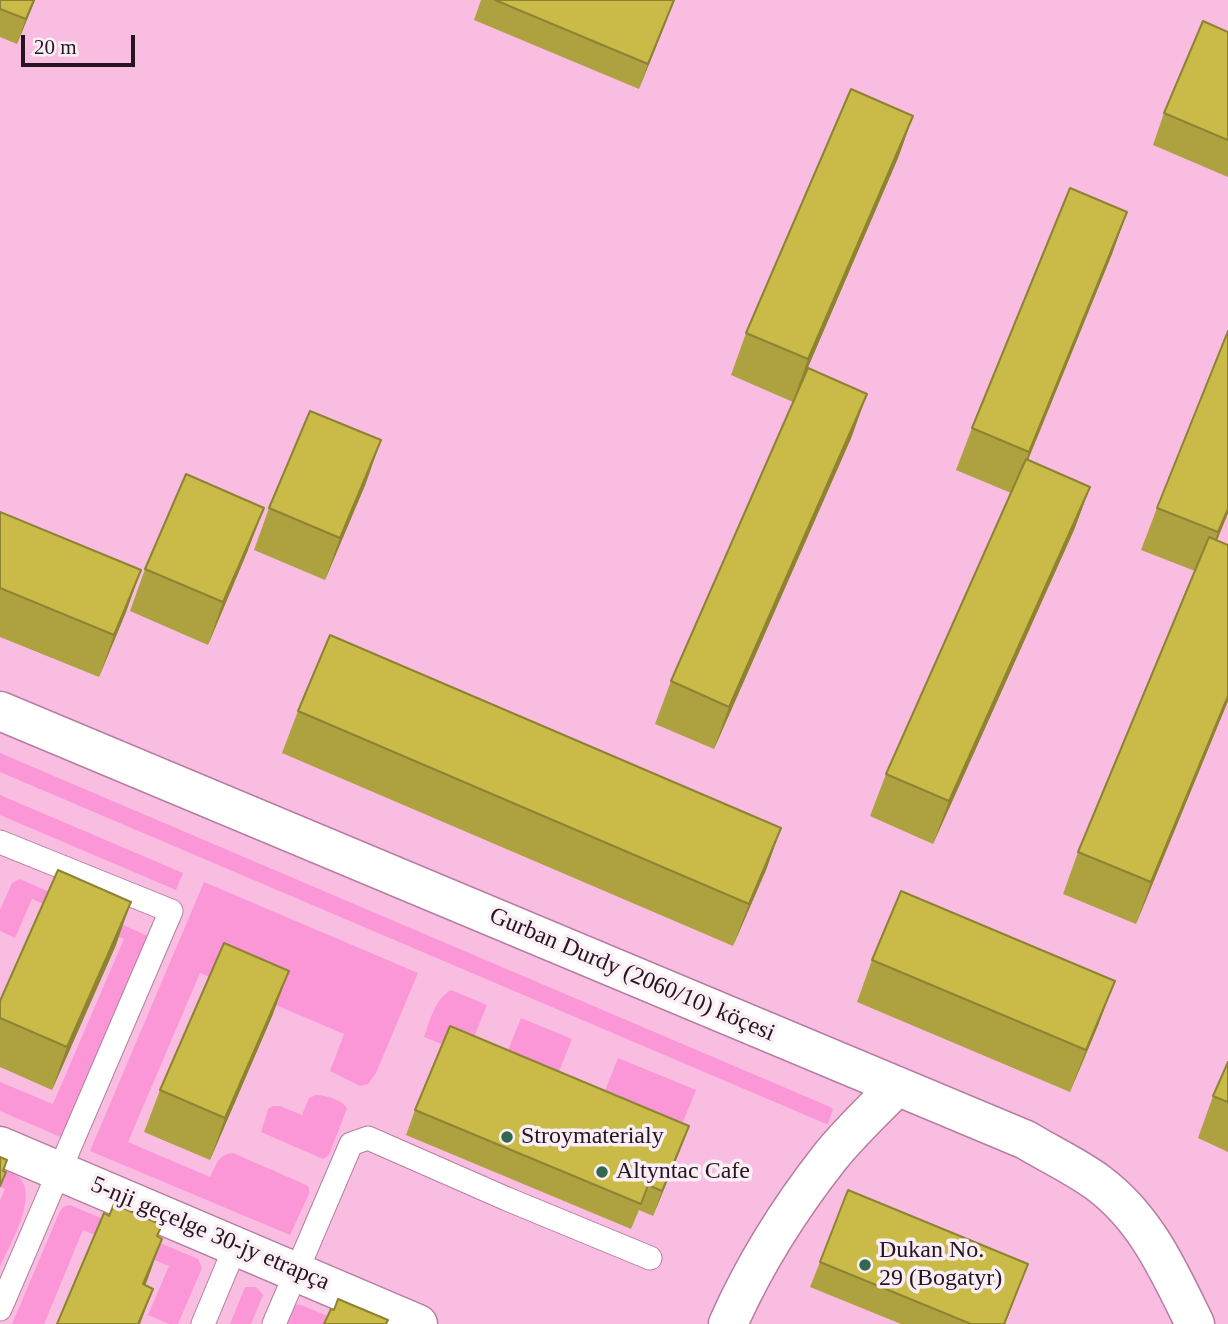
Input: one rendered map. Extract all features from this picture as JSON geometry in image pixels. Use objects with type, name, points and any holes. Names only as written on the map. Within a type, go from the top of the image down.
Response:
[{"type":"street","name":"Gurban Durdy (2060/10) köçesi","points":[[0,711],[1026,1140],[1097,1182],[1132,1214],[1158,1249],[1195,1324]]},
{"type":"street","points":[[728,1324],[740,1297],[786,1219],[831,1157],[897,1086]]},
{"type":"street","name":"5-nji geçelge 30-jy etrapça","points":[[0,1146],[418,1324]]},
{"type":"lane","points":[[0,842],[171,911],[0,1309]]},
{"type":"lane","points":[[274,1324],[351,1144],[368,1138],[650,1258]]},
{"type":"lane","points":[[203,1324],[236,1245]]},
{"type":"shaded area","points":[[0,753],[828,1106],[833,1109],[828,1124],[0,772]]},
{"type":"shaded area","points":[[0,795],[183,873],[176,890],[0,815]]},
{"type":"shaded area","points":[[20,879],[150,937],[63,1138],[0,1111],[0,1082],[53,1104],[124,939],[32,899],[15,938],[0,931],[0,910],[12,883]]},
{"type":"shaded area","points":[[204,882],[418,973],[376,1073],[368,1084],[360,1086],[330,1071],[344,1034],[200,973],[128,1142],[210,1177],[221,1158],[233,1153],[304,1184],[309,1187],[309,1194],[290,1235],[90,1151]]},
{"type":"shaded area","points":[[451,990],[487,1005],[467,1054],[424,1037],[437,1004]]},
{"type":"shaded area","points":[[521,1018],[572,1039],[552,1089],[501,1068]]},
{"type":"shaded area","points":[[618,1058],[696,1090],[676,1139],[598,1108]]},
{"type":"shaded area","points":[[316,1095],[333,1098],[347,1108],[329,1155],[323,1159],[261,1132],[268,1109],[280,1106],[302,1115],[309,1098]]},
{"type":"shaded area","points":[[0,1169],[20,1178],[26,1197],[20,1222],[0,1267],[0,1201],[5,1189],[0,1187]]},
{"type":"shaded area","points":[[70,1205],[198,1259],[202,1268],[178,1324],[169,1324],[148,1315],[169,1266],[83,1230],[44,1324],[12,1324],[60,1211]]},
{"type":"shaded area","points":[[245,1287],[256,1287],[263,1295],[251,1324],[230,1324]]},
{"type":"shaded area","points":[[293,1304],[301,1305],[347,1324],[283,1324]]},
{"type":"building","points":[[0,0],[34,0],[26,19],[0,9]]},
{"type":"building","points":[[495,0],[674,0],[648,64]]},
{"type":"building","points":[[1203,21],[1228,32],[1228,140],[1164,113]]},
{"type":"building","points":[[851,89],[913,116],[808,359],[746,333]]},
{"type":"building","points":[[1070,188],[1127,212],[1029,452],[972,428]]},
{"type":"building","points":[[1228,331],[1228,509],[1218,532],[1157,508]]},
{"type":"building","points":[[808,368],[867,394],[729,707],[671,681]]},
{"type":"building","points":[[310,411],[381,440],[340,538],[269,508]]},
{"type":"building","points":[[1026,459],[1090,487],[949,801],[886,774]]},
{"type":"building","points":[[186,474],[264,508],[223,602],[145,569]]},
{"type":"building","points":[[0,512],[141,570],[114,635],[0,588]]},
{"type":"building","points":[[1209,537],[1228,545],[1228,696],[1151,882],[1078,852]]},
{"type":"building","points":[[330,635],[781,828],[749,904],[298,711]]},
{"type":"building","points":[[58,870],[131,902],[67,1047],[0,1018],[0,1001]]},
{"type":"building","points":[[901,891],[1115,981],[1086,1050],[872,960]]},
{"type":"building","points":[[224,943],[289,971],[225,1118],[160,1090]]},
{"type":"building","points":[[450,1026],[689,1126],[662,1191],[648,1185],[641,1204],[415,1110]]},
{"type":"building","points":[[1228,1062],[1228,1102],[1213,1096]]},
{"type":"building","points":[[0,1157],[7,1160],[3,1171],[6,1172],[0,1186]]},
{"type":"building","points":[[848,1190],[1028,1264],[1004,1324],[971,1324],[820,1262]]},
{"type":"building","points":[[114,1204],[162,1225],[157,1236],[162,1239],[143,1284],[153,1289],[138,1324],[57,1324],[104,1213],[109,1216]]},
{"type":"building","points":[[338,1299],[388,1320],[386,1324],[324,1324]]},
{"type":"place","name":"Stroymaterialy","points":[[507,1137]]},
{"type":"place","name":"Altyntac Cafe","points":[[602,1172]]},
{"type":"place","name":"Dukan No. 29 (Bogatyr)","points":[[865,1265]]}]
